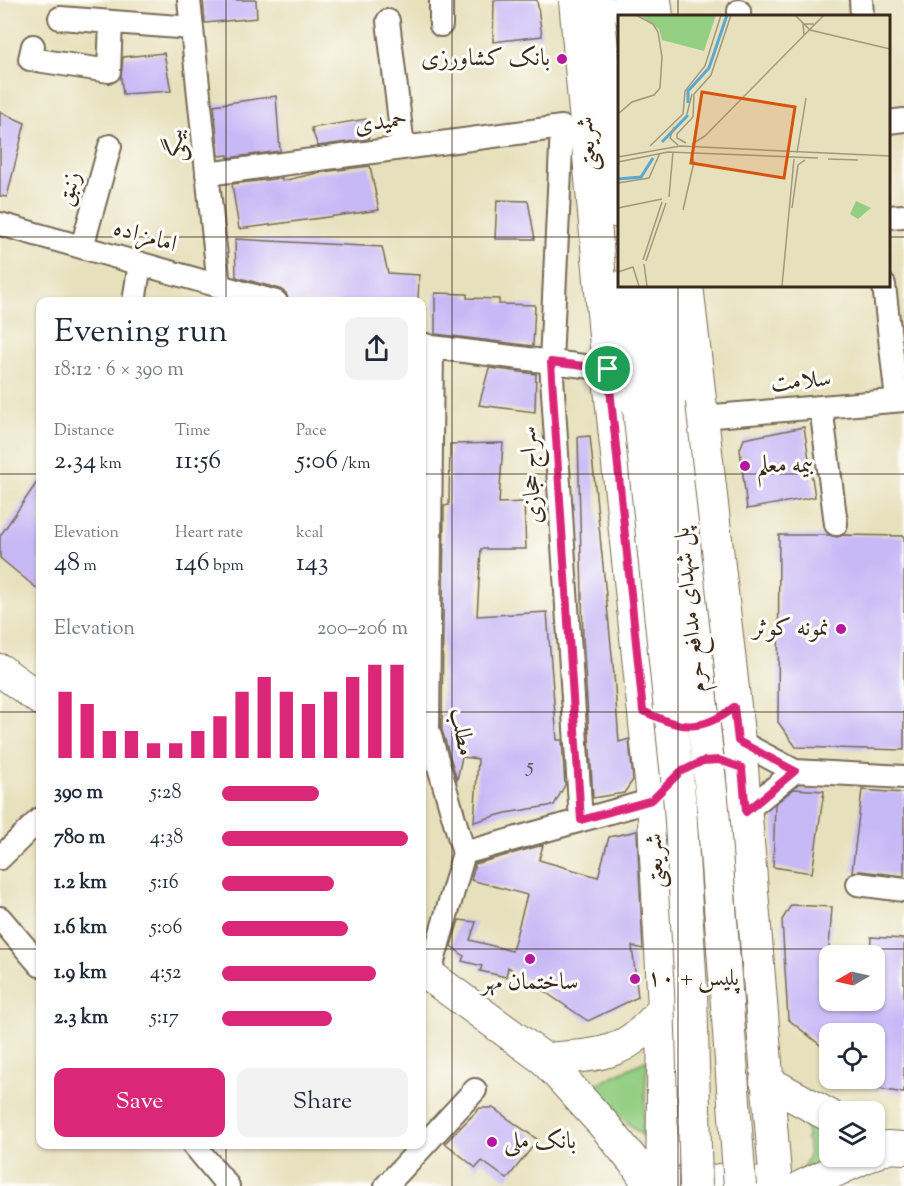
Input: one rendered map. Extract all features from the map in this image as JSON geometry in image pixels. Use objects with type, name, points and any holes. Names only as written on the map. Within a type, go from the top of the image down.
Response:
[{"type":"main road","name":"شریعتی","points":[[575,0],[608,369],[652,800],[664,1008],[662,1186]]},
{"type":"main road","points":[[597,0],[618,202]]},
{"type":"main road","points":[[629,0],[631,15]]},
{"type":"main road","points":[[655,0],[657,15]]},
{"type":"main road","name":"پل شهدای مدافع حرم","points":[[626,286],[654,407],[713,809],[740,1186]]},
{"type":"main road","name":"پل شهدای مدافع حرم","points":[[656,286],[654,407],[691,990],[698,1186]]},
{"type":"main road","points":[[687,286],[746,812],[776,1186]]},
{"type":"main road","points":[[0,670],[36,696]]},
{"type":"main road","points":[[643,711],[667,722],[696,726],[715,721],[734,707]]},
{"type":"main road","points":[[652,800],[680,772],[692,765],[740,755]]},
{"type":"main road","points":[[426,974],[544,1059],[605,1126],[638,1167],[650,1186]]},
{"type":"main road","points":[[544,1059],[587,1056],[617,1049],[639,1036],[664,1008]]},
{"type":"main road","points":[[766,1081],[819,1110]]},
{"type":"main road","points":[[803,1186],[843,1167]]},
{"type":"main road","points":[[698,1186],[728,1179],[748,1181],[760,1186]]},
{"type":"street","name":"بیگی","points":[[189,0],[219,285]]},
{"type":"street","points":[[441,0],[441,25]]},
{"type":"street","points":[[861,0],[862,15]]},
{"type":"street","points":[[60,18],[192,28]]},
{"type":"street","points":[[388,21],[403,147]]},
{"type":"street","points":[[33,46],[30,59],[110,71],[111,22]]},
{"type":"street","points":[[889,122],[904,120]]},
{"type":"street","name":"حمیدی","points":[[207,174],[562,127]]},
{"type":"street","name":"سراج حجازی","points":[[562,127],[551,362],[581,820]]},
{"type":"street","name":"زنبق","points":[[82,247],[110,146]]},
{"type":"street","points":[[889,217],[904,216]]},
{"type":"street","name":"امامزاده","points":[[0,224],[259,297]]},
{"type":"street","points":[[135,297],[140,263]]},
{"type":"street","points":[[884,286],[900,400]]},
{"type":"street","points":[[427,345],[608,369]]},
{"type":"street","name":"مطلب","points":[[427,345],[428,729],[464,853]]},
{"type":"street","name":"سلامت","points":[[702,417],[900,400]]},
{"type":"street","points":[[821,407],[836,524]]},
{"type":"street","points":[[740,755],[795,771],[904,777]]},
{"type":"street","points":[[746,812],[795,771]]},
{"type":"street","points":[[426,970],[464,853],[652,800]]},
{"type":"street","points":[[0,858],[36,823]]},
{"type":"street","points":[[858,884],[904,890]]},
{"type":"street","points":[[0,918],[36,960]]},
{"type":"street","points":[[426,1143],[476,1090]]},
{"type":"street","points":[[197,1149],[228,1186]]},
{"type":"street","points":[[386,1186],[421,1149]]},
{"type":"green space","points":[[647,1060],[643,1136],[588,1088]]},
{"type":"green space","points":[[795,1113],[819,1126],[819,1163],[800,1175],[809,1156],[806,1128]]},
{"type":"building","points":[[203,0],[256,0],[257,18],[205,23]]},
{"type":"building","points":[[494,0],[537,0],[542,36],[493,42]]},
{"type":"building","points":[[164,53],[171,91],[123,94],[121,78],[123,57]]},
{"type":"building","points":[[276,96],[280,151],[228,158],[228,155],[219,156],[214,105]]},
{"type":"building","points":[[0,112],[25,123],[7,197],[0,196]]},
{"type":"building","points":[[366,119],[369,139],[318,146],[311,128]]},
{"type":"building","points":[[370,166],[379,210],[239,229],[232,184],[282,178],[282,181],[322,172]]},
{"type":"building","points":[[497,200],[528,201],[535,239],[495,239]]},
{"type":"building","points":[[235,239],[382,247],[388,273],[419,275],[418,297],[287,297],[280,289],[236,277]]},
{"type":"building","points":[[435,293],[467,294],[467,298],[499,299],[499,304],[535,305],[533,346],[435,334]]},
{"type":"building","points":[[489,368],[536,374],[535,412],[479,405]]},
{"type":"building","points":[[804,427],[815,497],[747,509],[740,449],[744,439]]},
{"type":"building","points":[[590,436],[619,742],[629,739],[633,780],[624,793],[593,798],[583,637],[578,437]]},
{"type":"building","points":[[503,443],[499,503],[524,502],[526,549],[481,549],[477,616],[547,612],[557,740],[562,740],[565,785],[554,805],[506,813],[474,822],[478,759],[462,757],[457,780],[442,730],[444,506],[449,505],[450,444]]},
{"type":"building","points":[[36,484],[36,588],[0,558],[0,536]]},
{"type":"building","name":"نمونه کوثر","points":[[779,535],[904,536],[904,750],[796,747],[778,722]]},
{"type":"building","points":[[794,789],[824,791],[812,873],[773,867],[775,804]]},
{"type":"building","points":[[862,790],[904,793],[904,876],[852,872]]},
{"type":"building","points":[[637,831],[643,949],[632,946],[638,997],[588,1021],[508,967],[506,977],[480,971],[482,966],[462,961],[464,956],[451,946],[459,920],[476,922],[470,940],[512,951],[527,895],[471,880],[475,864],[543,845],[539,860],[598,877],[609,837]]},
{"type":"building","points":[[791,905],[832,907],[829,945],[819,945],[819,1011],[885,1011],[885,945],[871,945],[871,937],[904,939],[904,1093],[880,1089],[885,1089],[885,1023],[819,1023],[819,1044],[788,1019],[782,920]]},
{"type":"building","name":"بانک ملی","points":[[480,1108],[493,1108],[538,1140],[507,1179],[482,1161],[476,1168],[445,1143]]},
{"type":"place","name":"بانک کشاورزی","points":[[562,59]]},
{"type":"place","name":"بیمه معلم","points":[[745,466]]},
{"type":"place","name":"نمونه کوثر","points":[[841,629]]},
{"type":"place","name":"ساختمان مهر","points":[[530,959]]},
{"type":"place","name":"پلیس + ۱۰","points":[[635,979]]},
{"type":"place","name":"بانک ملی","points":[[492,1142]]},
{"type":"route","points":[[551,362],[608,369],[643,711],[667,722],[696,726],[709,724],[734,707],[738,741],[795,771],[746,812],[742,768],[719,760],[703,761],[680,772],[652,800],[581,820],[551,362]]}]
